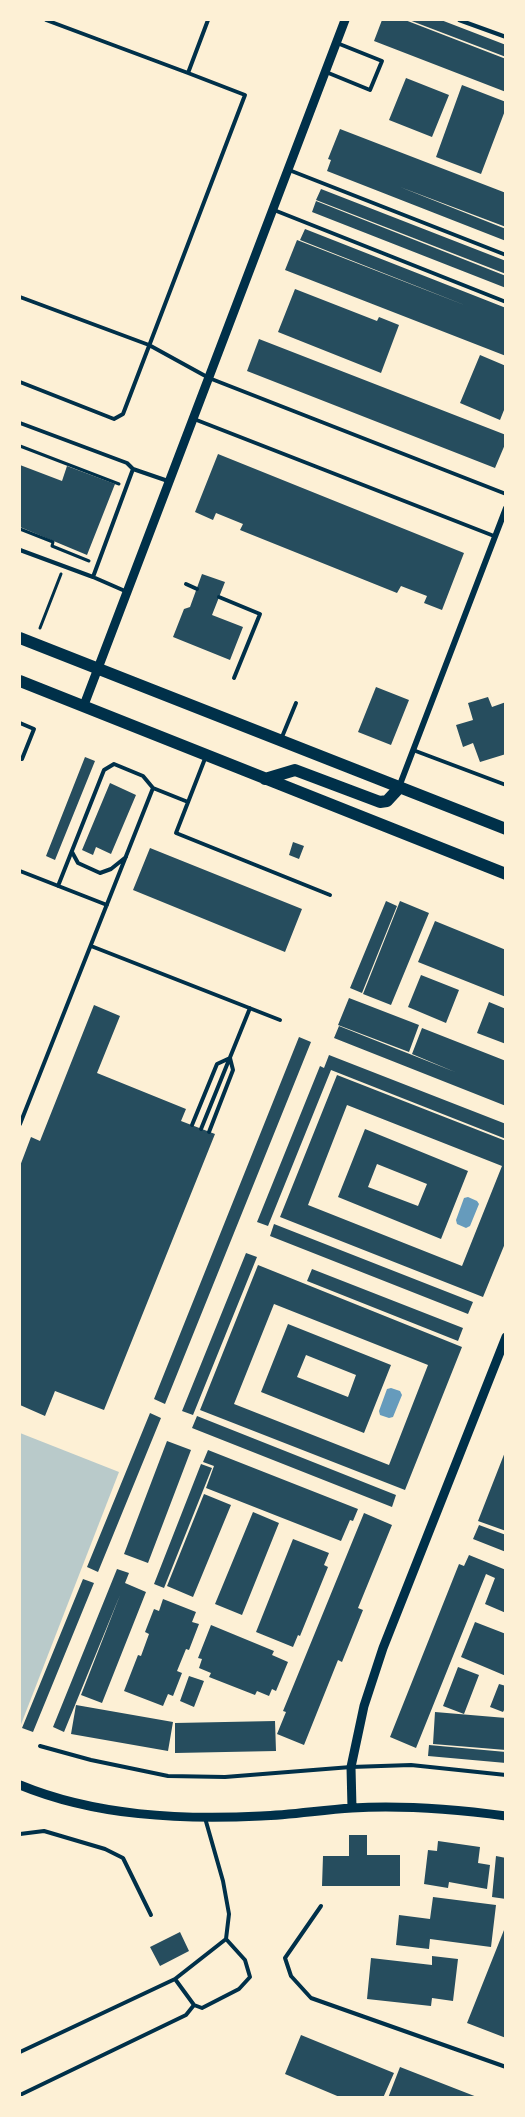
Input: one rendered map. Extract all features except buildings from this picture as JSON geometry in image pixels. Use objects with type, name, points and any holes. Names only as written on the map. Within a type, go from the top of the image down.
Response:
[{"type":"main road","points":[[20,638],[506,829]]},
{"type":"main road","points":[[20,681],[506,874]]},
{"type":"main road","points":[[265,779],[295,770],[380,802],[387,801],[399,788]]},
{"type":"street","points":[[84,705],[345,20]]},
{"type":"street","points":[[399,788],[506,508]]},
{"type":"street","points":[[352,1808],[351,1767],[364,1706],[383,1648],[506,1337]]},
{"type":"street","points":[[20,1785],[107,1809],[184,1817],[262,1816],[352,1808],[412,1806],[506,1816]]},
{"type":"lane","points":[[20,382],[114,419],[123,414],[245,95],[46,20]]},
{"type":"lane","points":[[188,73],[208,20]]},
{"type":"lane","points":[[459,20],[506,37]]},
{"type":"lane","points":[[326,72],[370,90],[382,61],[337,43]]},
{"type":"lane","points":[[289,170],[506,255]]},
{"type":"lane","points":[[273,210],[506,303]]},
{"type":"lane","points":[[20,297],[149,345],[209,378],[506,494]]},
{"type":"lane","points":[[194,419],[494,536]]},
{"type":"lane","points":[[20,423],[127,462],[133,469],[169,482]]},
{"type":"lane","points":[[93,577],[133,469]]},
{"type":"lane","points":[[20,550],[127,592]]},
{"type":"lane","points":[[186,584],[197,589]]},
{"type":"lane","points":[[219,597],[260,614],[234,678]]},
{"type":"lane","points":[[281,741],[296,703]]},
{"type":"lane","points":[[20,723],[34,729],[22,759],[20,759]]},
{"type":"lane","points":[[413,750],[506,785]]},
{"type":"lane","points":[[206,755],[176,833],[330,895]]},
{"type":"lane","points":[[58,886],[104,770],[114,764],[142,776],[153,788],[188,802]]},
{"type":"lane","points":[[20,1124],[153,788]]},
{"type":"lane","points":[[72,852],[78,863],[100,873],[111,869],[126,856]]},
{"type":"lane","points":[[20,871],[107,905]]},
{"type":"lane","points":[[91,946],[280,1020]]},
{"type":"lane","points":[[201,1129],[250,1008]]},
{"type":"lane","points":[[192,1125],[217,1064],[230,1058]]},
{"type":"lane","points":[[209,1132],[233,1070],[230,1058]]},
{"type":"lane","points":[[40,1746],[91,1760],[168,1776],[225,1777],[351,1767],[411,1765],[506,1775]]},
{"type":"lane","points":[[20,2052],[164,1982],[175,1979],[226,1939],[229,1914],[223,1881],[205,1817]]},
{"type":"lane","points":[[20,1834],[44,1831],[105,1849],[123,1858],[151,1915]]},
{"type":"lane","points":[[321,1906],[285,1958],[291,1976],[311,1998],[506,2067]]},
{"type":"lane","points":[[175,1979],[194,2005],[202,2008],[239,1989],[250,1977],[245,1960],[226,1939]]},
{"type":"lane","points":[[20,2095],[186,2015],[194,2005]]},
{"type":"path","points":[[20,446],[120,484]]},
{"type":"path","points":[[20,529],[53,542],[52,546],[90,561]]},
{"type":"path","points":[[40,628],[69,553]]},
{"type":"shaded area","points":[[20,1433],[119,1472],[20,1727]]},
{"type":"water","points":[[468,1197],[479,1204],[470,1226],[466,1228],[457,1224],[456,1220],[464,1198]]},
{"type":"water","points":[[387,1389],[400,1391],[402,1395],[393,1417],[389,1418],[380,1415],[379,1411]]}]
